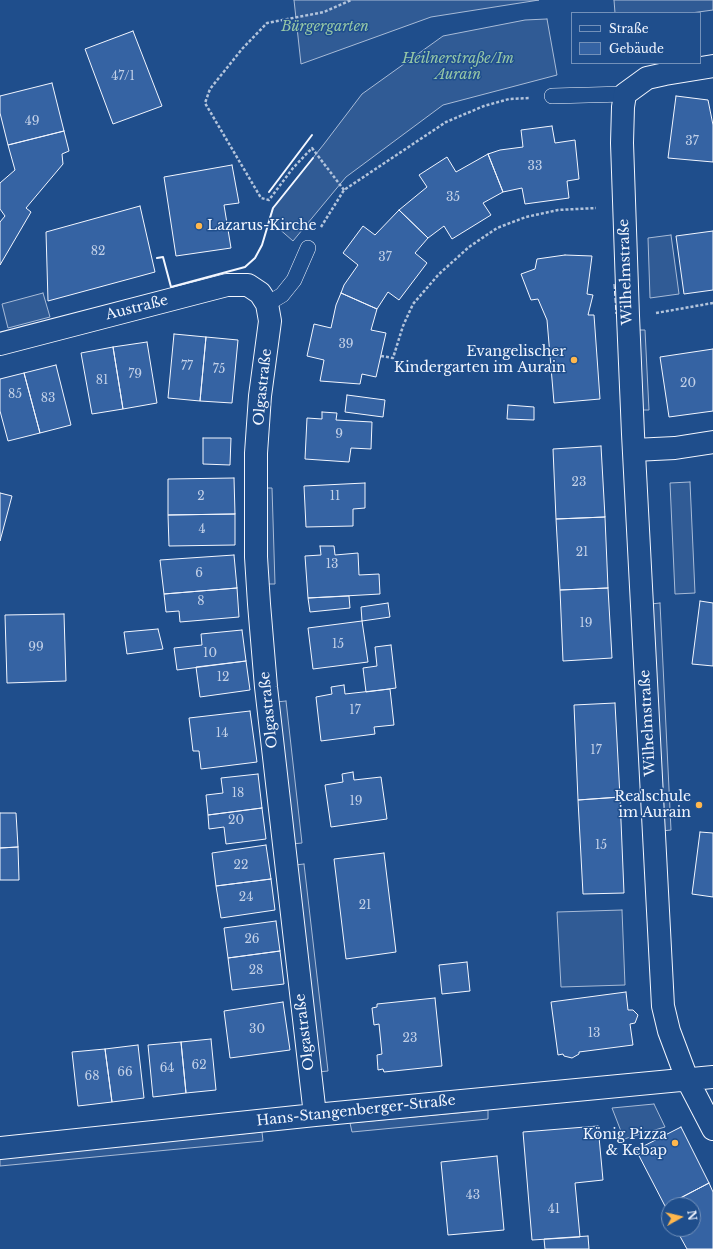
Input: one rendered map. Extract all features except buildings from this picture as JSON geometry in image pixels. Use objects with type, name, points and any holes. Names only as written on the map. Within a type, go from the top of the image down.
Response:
[{"type":"street","points":[[625,94],[647,78],[713,66]]},
{"type":"street","name":"Wilhelmstraße","points":[[625,94],[623,107],[622,143],[628,316],[663,1006],[669,1031],[687,1079],[713,1129]]},
{"type":"street","name":"Austraße","points":[[0,344],[227,285],[248,285],[260,293],[267,304]]},
{"type":"street","name":"Olgastraße","points":[[267,304],[270,321],[260,396],[256,452],[256,557],[258,604],[266,687],[315,1115]]},
{"type":"street","points":[[634,450],[675,448],[713,442]]},
{"type":"street","name":"Hans-Stangenberger-Straße","points":[[0,1148],[713,1076]]},
{"type":"lane","points":[[552,96],[625,94]]},
{"type":"lane","points":[[267,304],[282,295],[294,280],[308,248]]},
{"type":"path","points":[[344,190],[312,148],[293,168],[270,200],[261,198],[205,103],[210,89],[242,49],[267,23],[324,12],[351,0]]},
{"type":"path","points":[[308,248],[344,190],[446,122],[484,106],[509,99],[552,96]]},
{"type":"path","points":[[381,356],[393,358],[403,326],[413,304],[439,274],[469,247],[497,228],[526,217],[558,210],[624,207]]},
{"type":"path","points":[[628,316],[654,314],[713,303]]},
{"type":"shaded area","name":"Bürgergarten","points":[[294,0],[539,0],[431,17],[301,64]]},
{"type":"shaded area","points":[[614,0],[713,0],[713,10],[698,12],[615,12]]},
{"type":"shaded area","name":"Heilnerstraße/Im Aurain","points":[[547,19],[557,75],[443,105],[346,177],[293,241],[269,220],[273,208],[362,94],[443,36],[525,20]]},
{"type":"shaded area","points":[[671,235],[679,294],[650,298],[648,238]]},
{"type":"shaded area","points":[[43,293],[50,317],[8,328],[2,304]]},
{"type":"shaded area","points":[[636,330],[645,330],[649,410],[640,410]]},
{"type":"shaded area","points":[[690,482],[695,593],[675,594],[670,483]]},
{"type":"shaded area","points":[[262,488],[272,488],[275,584],[265,584]]},
{"type":"shaded area","points":[[660,603],[671,830],[662,831],[651,604]]},
{"type":"shaded area","points":[[286,701],[302,843],[292,844],[276,702]]},
{"type":"shaded area","points":[[304,864],[328,1071],[318,1072],[295,865]]},
{"type":"shaded area","points":[[622,910],[625,985],[561,987],[557,912]]},
{"type":"shaded area","points":[[654,1104],[665,1127],[624,1139],[612,1108]]},
{"type":"shaded area","points":[[488,1110],[488,1119],[352,1132],[350,1123]]},
{"type":"shaded area","points":[[262,1132],[263,1141],[0,1166],[0,1157]]},
{"type":"fence","points":[[614,284],[616,314]]},
{"type":"wall","points":[[269,192],[312,135]]},
{"type":"wall","points":[[157,258],[163,257],[171,287],[245,267],[255,258],[262,245],[273,208],[313,158]]},
{"type":"place","name":"Lazarus-Kirche","points":[[199,226]]},
{"type":"place","name":"Evangelischer Kindergarten im Aurain","points":[[574,360]]},
{"type":"place","name":"Realschule im Aurain","points":[[699,805]]},
{"type":"place","name":"König Pizza & Kebap","points":[[675,1143]]}]
